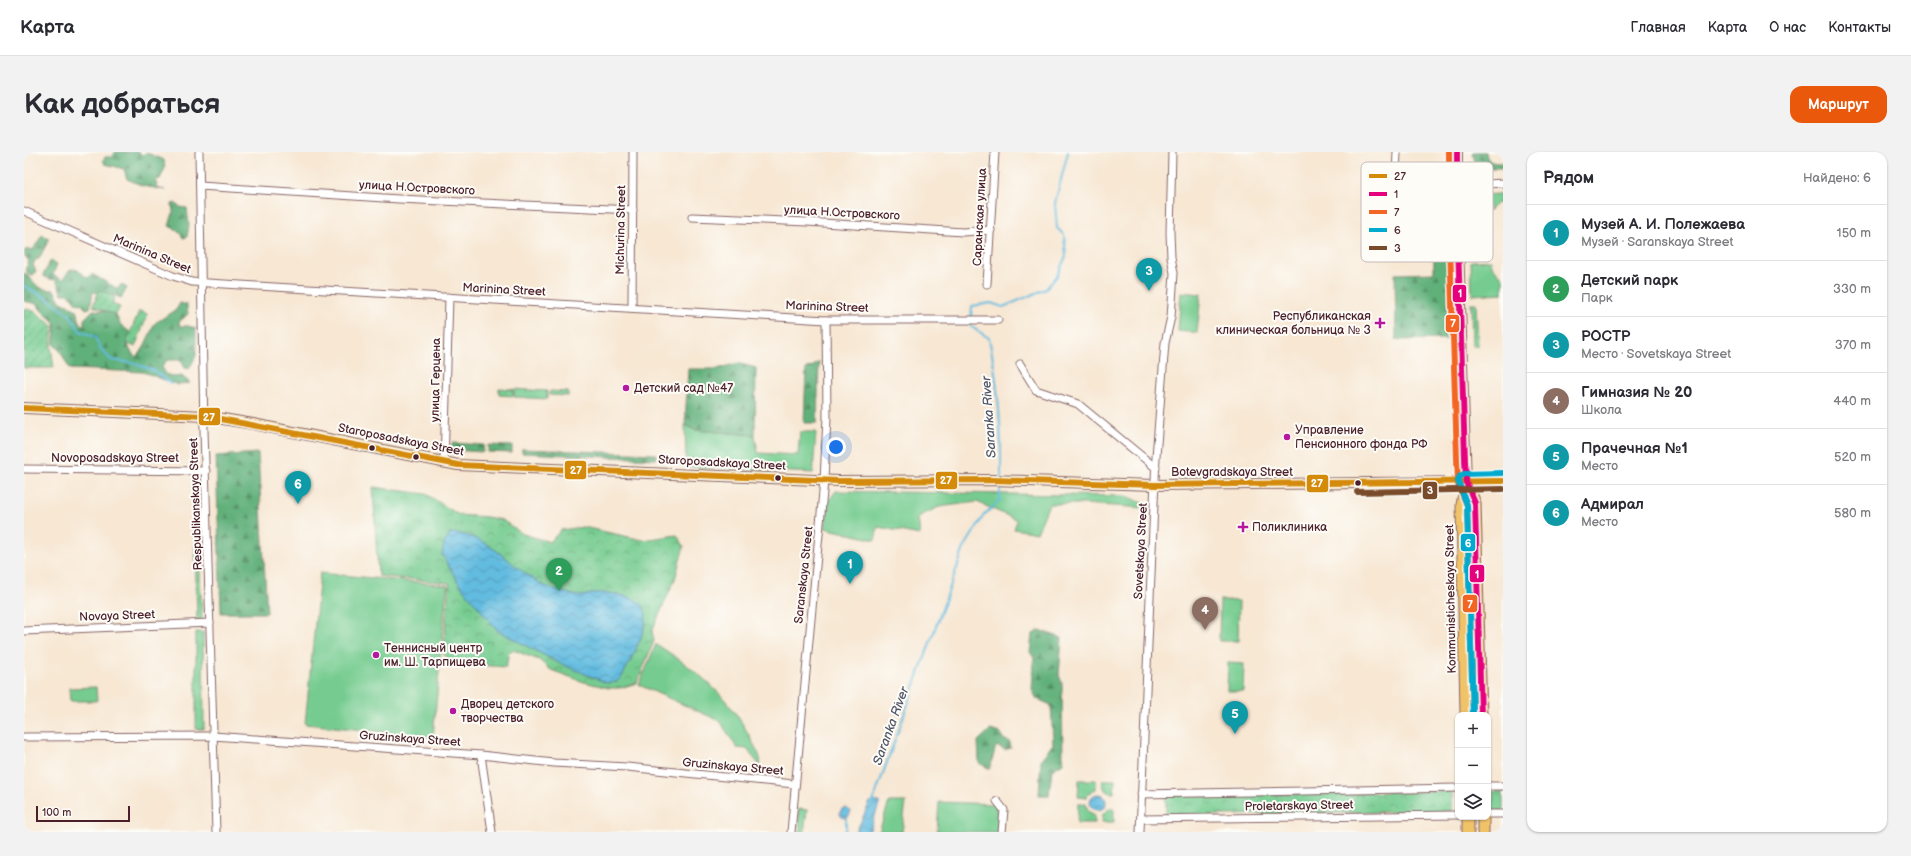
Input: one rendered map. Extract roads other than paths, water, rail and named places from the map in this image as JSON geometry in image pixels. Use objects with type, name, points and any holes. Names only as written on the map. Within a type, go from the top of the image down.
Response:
[{"type":"main road","name":"Kommunisticheskaya Street","points":[[1459,262],[1466,482],[1462,505],[1466,712]]},
{"type":"main road","name":"Staroposadskaya Street","points":[[24,408],[205,416],[254,424],[444,464],[824,481]]},
{"type":"main road","name":"Botevgradskaya Street","points":[[824,481],[992,480],[1155,486],[1503,482]]},
{"type":"main road","name":"Kommunisticheskaya Street","points":[[1466,482],[1475,503],[1481,712]]},
{"type":"main road","points":[[1468,820],[1468,832]]},
{"type":"main road","points":[[1483,820],[1483,832]]},
{"type":"street","name":"Respublikanskaya Street","points":[[199,152],[216,832]]},
{"type":"street","name":"Michurina Street","points":[[632,308],[633,152]]},
{"type":"street","name":"Саранская улица","points":[[987,284],[994,152]]},
{"type":"street","name":"Sovetskaya Street","points":[[1140,832],[1156,468],[1165,343],[1171,317],[1174,273],[1171,257],[1170,233],[1172,152]]},
{"type":"street","points":[[1397,152],[1397,162]]},
{"type":"street","points":[[1493,184],[1503,183]]},
{"type":"street","name":"улица Н.Островского","points":[[200,186],[399,199],[633,210]]},
{"type":"street","name":"Marinina Street","points":[[24,211],[187,281],[202,283],[826,320],[998,320]]},
{"type":"street","name":"улица Н.Островского","points":[[692,218],[807,222],[963,232],[991,230]]},
{"type":"street","name":"улица Герцена","points":[[444,464],[449,297]]},
{"type":"street","name":"Saranskaya Street","points":[[791,832],[794,784],[824,481],[827,417],[826,320]]},
{"type":"street","name":"Botevgradskaya Street","points":[[1020,364],[1036,390],[1078,404],[1156,468]]},
{"type":"street","name":"Novoposadskaya Street","points":[[24,469],[206,471]]},
{"type":"street","name":"Novaya Street","points":[[24,631],[210,623]]},
{"type":"street","name":"Gruzinskaya Street","points":[[24,738],[213,736],[481,754],[554,763],[627,768],[794,784]]},
{"type":"street","points":[[481,754],[492,832]]},
{"type":"street","points":[[1491,786],[1503,786]]},
{"type":"street","name":"Proletarskaya Street","points":[[1141,794],[1455,788]]},
{"type":"street","points":[[998,801],[1004,810],[1002,832]]},
{"type":"street","points":[[1491,814],[1503,814]]},
{"type":"street","name":"Proletarskaya Street","points":[[1141,819],[1455,815]]},
{"type":"water","points":[[451,533],[466,535],[492,547],[527,575],[553,589],[580,596],[594,593],[613,594],[634,599],[639,602],[643,606],[646,613],[643,631],[635,652],[622,677],[616,682],[607,683],[561,664],[498,631],[460,585],[442,555],[444,543]]},
{"type":"water","points":[[1098,794],[1105,799],[1106,802],[1101,809],[1098,810],[1091,805],[1090,802],[1095,795]]},
{"type":"water","points":[[870,802],[880,802],[869,832],[856,832]]},
{"type":"water","points":[[845,808],[850,813],[845,818],[840,813]]},
{"type":"waterway","name":"Saranka River","points":[[971,318],[972,306],[991,303],[1003,307],[1046,289],[1057,276],[1066,256],[1064,235],[1057,228],[1055,203],[1068,152]]},
{"type":"waterway","points":[[24,286],[48,299],[70,315],[80,331],[95,337],[100,348],[111,360],[133,363],[155,371],[171,384]]},
{"type":"waterway","name":"Saranka River","points":[[970,322],[970,326],[989,338],[999,408],[1001,478]]},
{"type":"waterway","name":"Saranka River","points":[[872,804],[964,548],[984,515],[1000,500],[1000,484]]},
{"type":"waterway","points":[[846,819],[846,832]]},
{"type":"place","name":"РОСТР","points":[[1149,291]]},
{"type":"place","name":"Республиканская клиническая больница № 3","points":[[1380,323]]},
{"type":"place","name":"Детский сад №47","points":[[626,388]]},
{"type":"place","name":"Управление Пенсионного фонда РФ","points":[[1287,437]]},
{"type":"place","name":"Адмирал","points":[[298,504]]},
{"type":"place","name":"Поликлиника","points":[[1243,527]]},
{"type":"place","name":"Музей А. И. Полежаева","points":[[850,584]]},
{"type":"place","name":"Детский парк","points":[[559,591]]},
{"type":"place","name":"Гимназия № 20","points":[[1205,630]]},
{"type":"place","name":"Теннисный центр им. Ш. Тарпищева","points":[[376,655]]},
{"type":"place","name":"Дворец детского творчества","points":[[453,711]]},
{"type":"place","name":"Прачечная №1","points":[[1235,734]]}]
